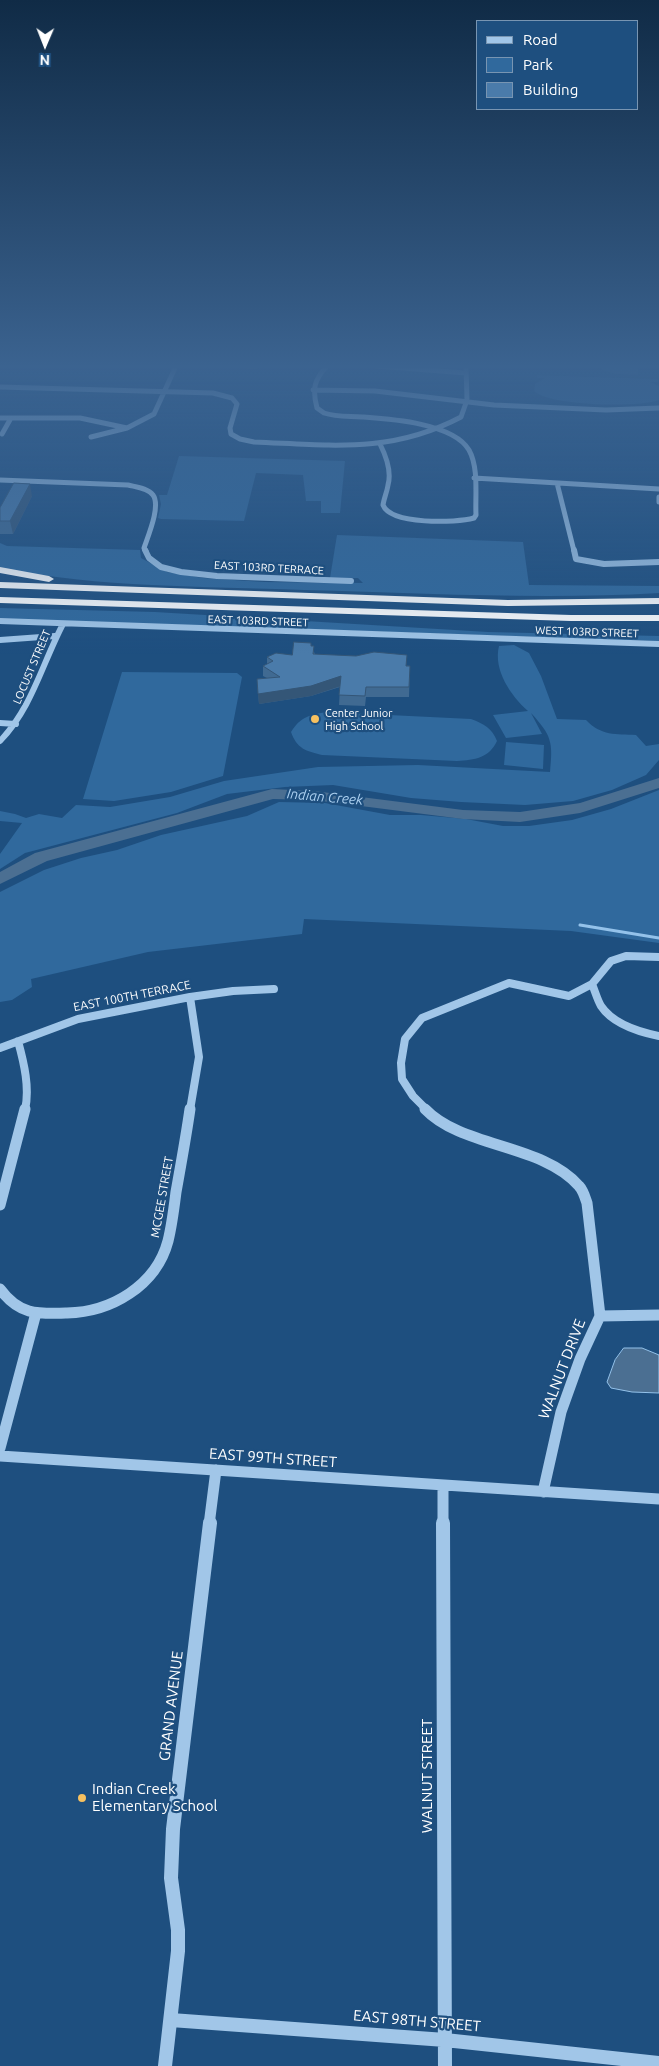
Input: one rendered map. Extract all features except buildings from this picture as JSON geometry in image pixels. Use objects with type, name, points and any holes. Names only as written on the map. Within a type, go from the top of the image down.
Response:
[{"type":"highway","points":[[0,570],[52,580],[96,584],[114,590]]},
{"type":"highway","points":[[0,585],[508,603],[659,601]]},
{"type":"highway","points":[[614,602],[623,596],[659,595]]},
{"type":"highway","points":[[0,600],[510,617],[659,618]]},
{"type":"highway","points":[[510,617],[551,624],[659,627]]},
{"type":"street","points":[[387,462],[389,481],[383,506],[389,514],[411,519],[473,518],[476,515],[472,462]]},
{"type":"street","points":[[474,478],[640,486],[659,489]]},
{"type":"street","name":"EAST 103RD TERRACE","points":[[0,480],[118,484],[146,490],[153,495],[157,505],[144,544],[146,553],[154,563],[162,567],[186,573],[282,580],[351,581]]},
{"type":"street","points":[[557,483],[576,558],[584,562],[608,564],[659,562]]},
{"type":"street","points":[[659,497],[659,502]]},
{"type":"street","name":"EAST 103RD STREET","points":[[0,621],[515,640]]},
{"type":"street","name":"LOCUST STREET","points":[[0,741],[23,714],[55,636],[62,624]]},
{"type":"street","points":[[0,640],[55,636]]},
{"type":"street","name":"WEST 103RD STREET","points":[[515,640],[659,644]]},
{"type":"street","points":[[0,723],[16,724]]},
{"type":"street","points":[[659,957],[626,956],[611,961],[592,984],[569,996],[509,983],[422,1018],[405,1039],[401,1063],[402,1080],[412,1096],[429,1114],[458,1131],[525,1154],[565,1174],[580,1187],[587,1203],[600,1316],[659,1315]]},
{"type":"street","points":[[592,984],[602,1007],[635,1031],[659,1036]]},
{"type":"street","name":"EAST 100TH TERRACE","points":[[0,1048],[78,1019],[190,997],[233,991],[274,989]]},
{"type":"street","name":"MCGEE STREET","points":[[0,1289],[4,1296],[22,1310],[36,1313],[69,1315],[109,1306],[126,1296],[142,1284],[162,1256],[168,1241],[199,1057],[190,997]]},
{"type":"street","points":[[0,1205],[27,1101],[25,1065],[18,1041]]},
{"type":"street","points":[[0,1448],[36,1313]]},
{"type":"street","name":"WALNUT DRIVE","points":[[543,1492],[560,1412],[580,1359],[600,1316]]},
{"type":"street","name":"EAST 99TH STREET","points":[[0,1456],[659,1500]]},
{"type":"street","name":"GRAND AVENUE","points":[[165,2066],[178,1951],[178,1930],[171,1878],[173,1828],[216,1470]]},
{"type":"street","name":"WALNUT STREET","points":[[443,1485],[445,2066]]},
{"type":"street","name":"EAST 98TH STREET","points":[[171,2020],[445,2040],[659,2063]]},
{"type":"green space","points":[[177,462],[345,462],[340,513],[321,513],[321,501],[306,501],[303,475],[256,473],[244,521],[158,518],[161,504],[159,495],[167,495]]},
{"type":"green space","points":[[337,535],[523,542],[529,585],[659,586],[659,593],[526,596],[190,587],[114,583],[38,575],[0,568],[0,543],[7,546],[140,550],[141,558],[167,572],[203,578],[264,582],[363,583],[358,578],[330,578]]},
{"type":"green space","points":[[0,608],[155,612],[488,632],[659,636],[659,641],[0,619]]},
{"type":"green space","points":[[514,645],[529,653],[541,676],[557,719],[586,720],[603,732],[636,735],[646,746],[659,744],[659,760],[646,775],[612,790],[573,801],[525,805],[411,798],[333,785],[285,787],[227,794],[177,813],[25,853],[0,869],[0,854],[22,823],[0,821],[0,811],[26,818],[39,814],[62,818],[76,805],[110,807],[170,797],[224,781],[318,767],[418,765],[550,772],[550,740],[531,713],[542,734],[506,738],[493,715],[528,711],[515,698],[505,682],[499,664],[499,646]]},
{"type":"green space","points":[[122,672],[237,673],[242,677],[223,776],[171,792],[114,801],[83,799]]},
{"type":"green space","points":[[327,712],[471,719],[487,727],[497,741],[486,755],[470,760],[457,761],[322,755],[299,746],[291,732],[298,723],[306,717]]},
{"type":"green space","points":[[506,742],[544,745],[543,769],[504,765]]},
{"type":"green space","points":[[659,790],[659,943],[571,931],[304,919],[302,934],[148,952],[31,979],[32,987],[12,1000],[0,1002],[0,892],[44,870],[81,858],[117,850],[161,835],[247,816],[279,802],[325,803],[390,815],[421,815],[466,819],[503,826],[529,826],[572,820],[611,809]]},
{"type":"shaded area","points":[[624,1348],[642,1348],[659,1355],[659,1393],[632,1392],[611,1388],[607,1382],[615,1360]]},
{"type":"waterway","name":"Indian Creek","points":[[0,879],[41,857],[272,794],[314,795],[427,811],[520,817],[580,808],[620,797],[659,783]]},
{"type":"waterway","points":[[580,925],[659,938]]},
{"type":"place","name":"Center Junior High School","points":[[315,719]]},
{"type":"place","name":"Indian Creek Elementary School","points":[[82,1798]]}]
